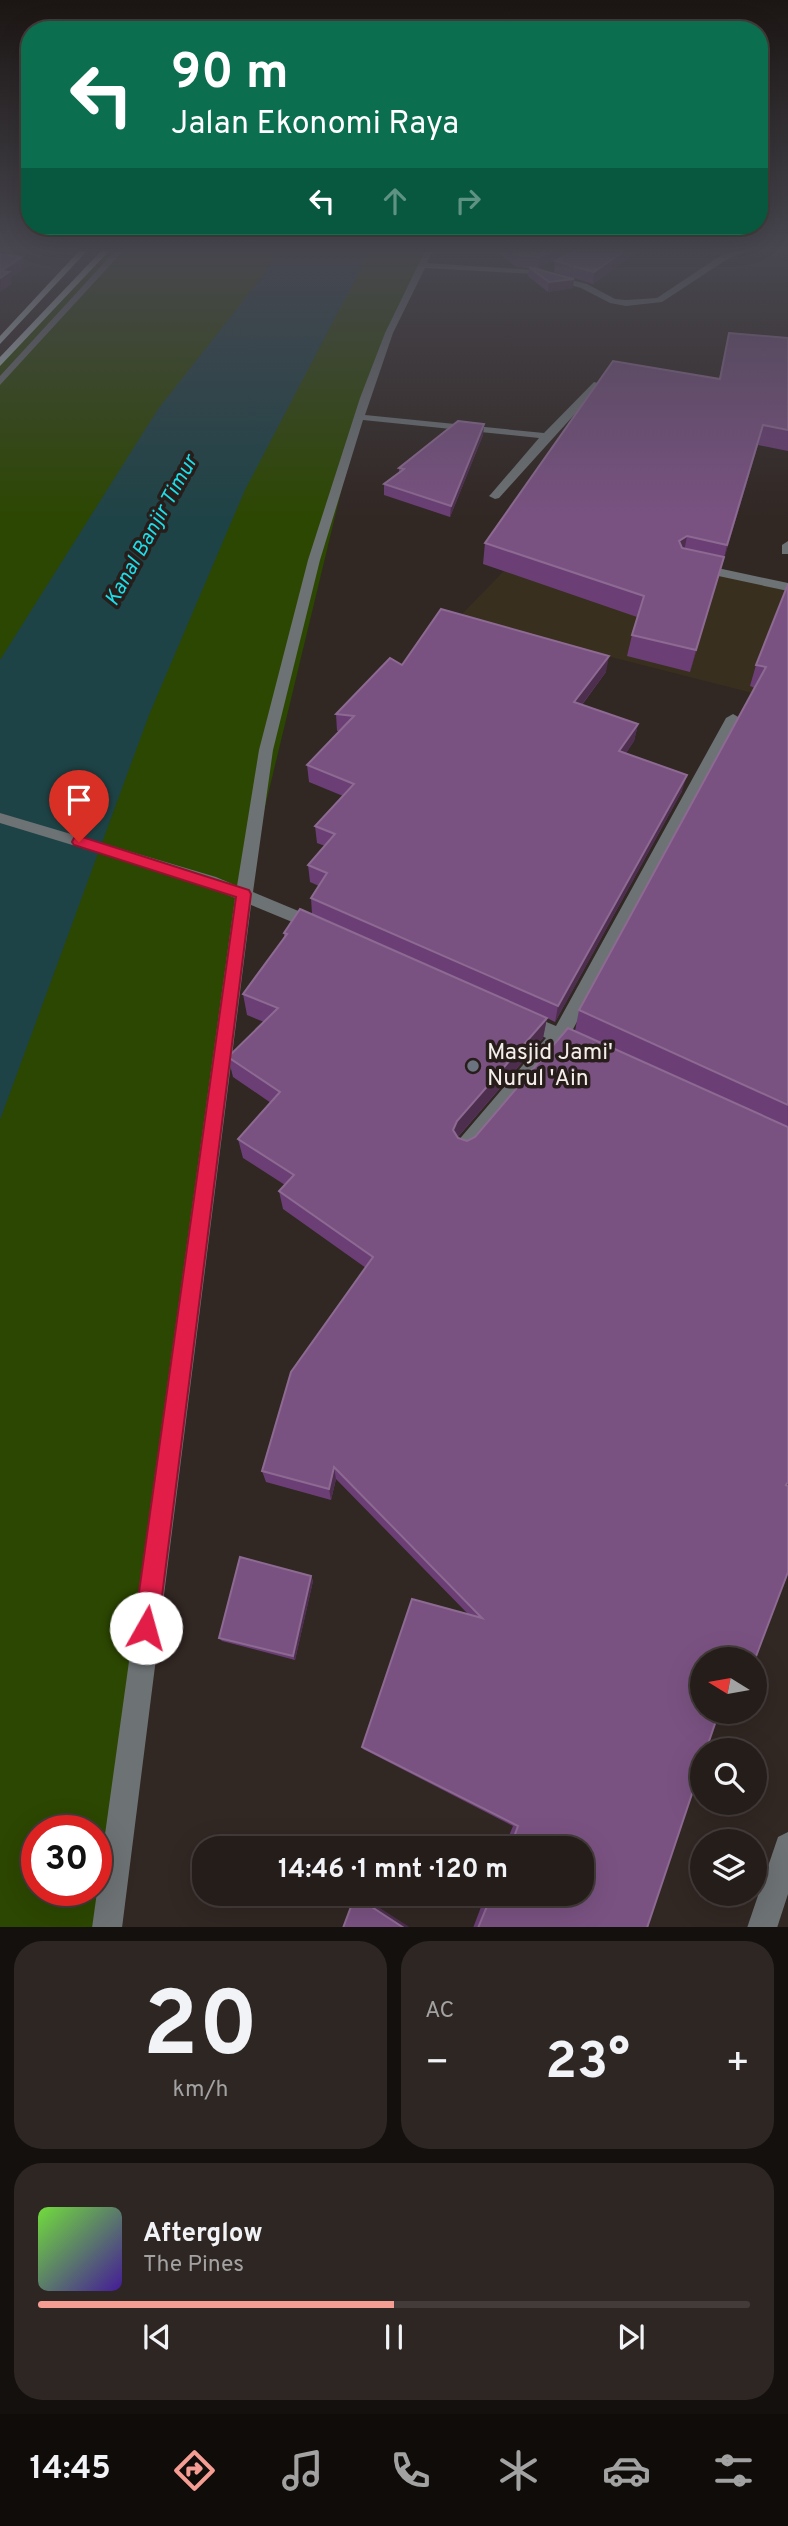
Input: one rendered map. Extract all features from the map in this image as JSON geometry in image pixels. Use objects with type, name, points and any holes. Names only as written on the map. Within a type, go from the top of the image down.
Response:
[{"type":"main road","points":[[0,363],[21,341]]},
{"type":"street","points":[[0,382],[37,341]]},
{"type":"street","points":[[107,1927],[244,894],[266,750],[313,560],[386,341]]},
{"type":"street","points":[[495,496],[597,384]]},
{"type":"street","points":[[359,416],[547,436]]},
{"type":"street","points":[[682,564],[788,587]]},
{"type":"street","points":[[464,1148],[560,1035],[733,718]]},
{"type":"street","points":[[0,818],[210,881],[332,933]]},
{"type":"street","points":[[510,1013],[598,1053]]},
{"type":"street","points":[[762,1927],[788,1847]]},
{"type":"shaded area","points":[[540,534],[788,591],[788,702],[458,618]]},
{"type":"green space","points":[[21,341],[390,341],[359,417],[244,894],[112,1889],[112,1815],[21,1815],[21,1906],[110,1906],[107,1927],[0,1927],[0,363]]},
{"type":"water","name":"Kanal Banjir Timur","points":[[212,341],[323,341],[245,490],[149,715],[0,1120],[0,660],[158,409]]},
{"type":"building","points":[[727,341],[788,341],[788,430],[763,425],[727,545],[687,536],[679,541],[682,548],[724,557],[696,650],[632,635],[644,596],[485,543],[613,361],[720,379]]},
{"type":"building","points":[[458,421],[484,424],[451,506],[384,484],[404,469],[399,468]]},
{"type":"building","points":[[788,584],[788,1105],[579,1010],[766,667],[756,665]]},
{"type":"building","points":[[441,609],[609,656],[574,702],[638,724],[619,751],[687,775],[558,1006],[311,898],[327,873],[308,865],[335,834],[315,826],[354,784],[307,765],[354,716],[336,714],[390,658],[402,665]]},
{"type":"building","points":[[300,909],[547,1018],[457,1121],[453,1130],[458,1138],[467,1141],[475,1137],[568,1028],[788,1127],[788,1572],[760,1647],[690,1647],[690,1724],[715,1724],[710,1738],[690,1738],[690,1800],[647,1927],[478,1927],[487,1906],[594,1906],[594,1836],[514,1836],[518,1826],[362,1747],[412,1599],[482,1618],[334,1467],[329,1489],[262,1471],[291,1372],[373,1257],[279,1191],[294,1175],[238,1139],[280,1092],[228,1057],[278,1008],[243,994],[287,934],[284,933]]},
{"type":"building","points":[[240,1557],[311,1576],[293,1656],[219,1638]]},
{"type":"building","points":[[351,1906],[370,1906],[402,1927],[343,1927]]},
{"type":"place","name":"Masjid Jami' Nurul 'Ain","points":[[473,1066]]},
{"type":"route","points":[[79,842],[210,881],[244,894],[146,1628]]}]
